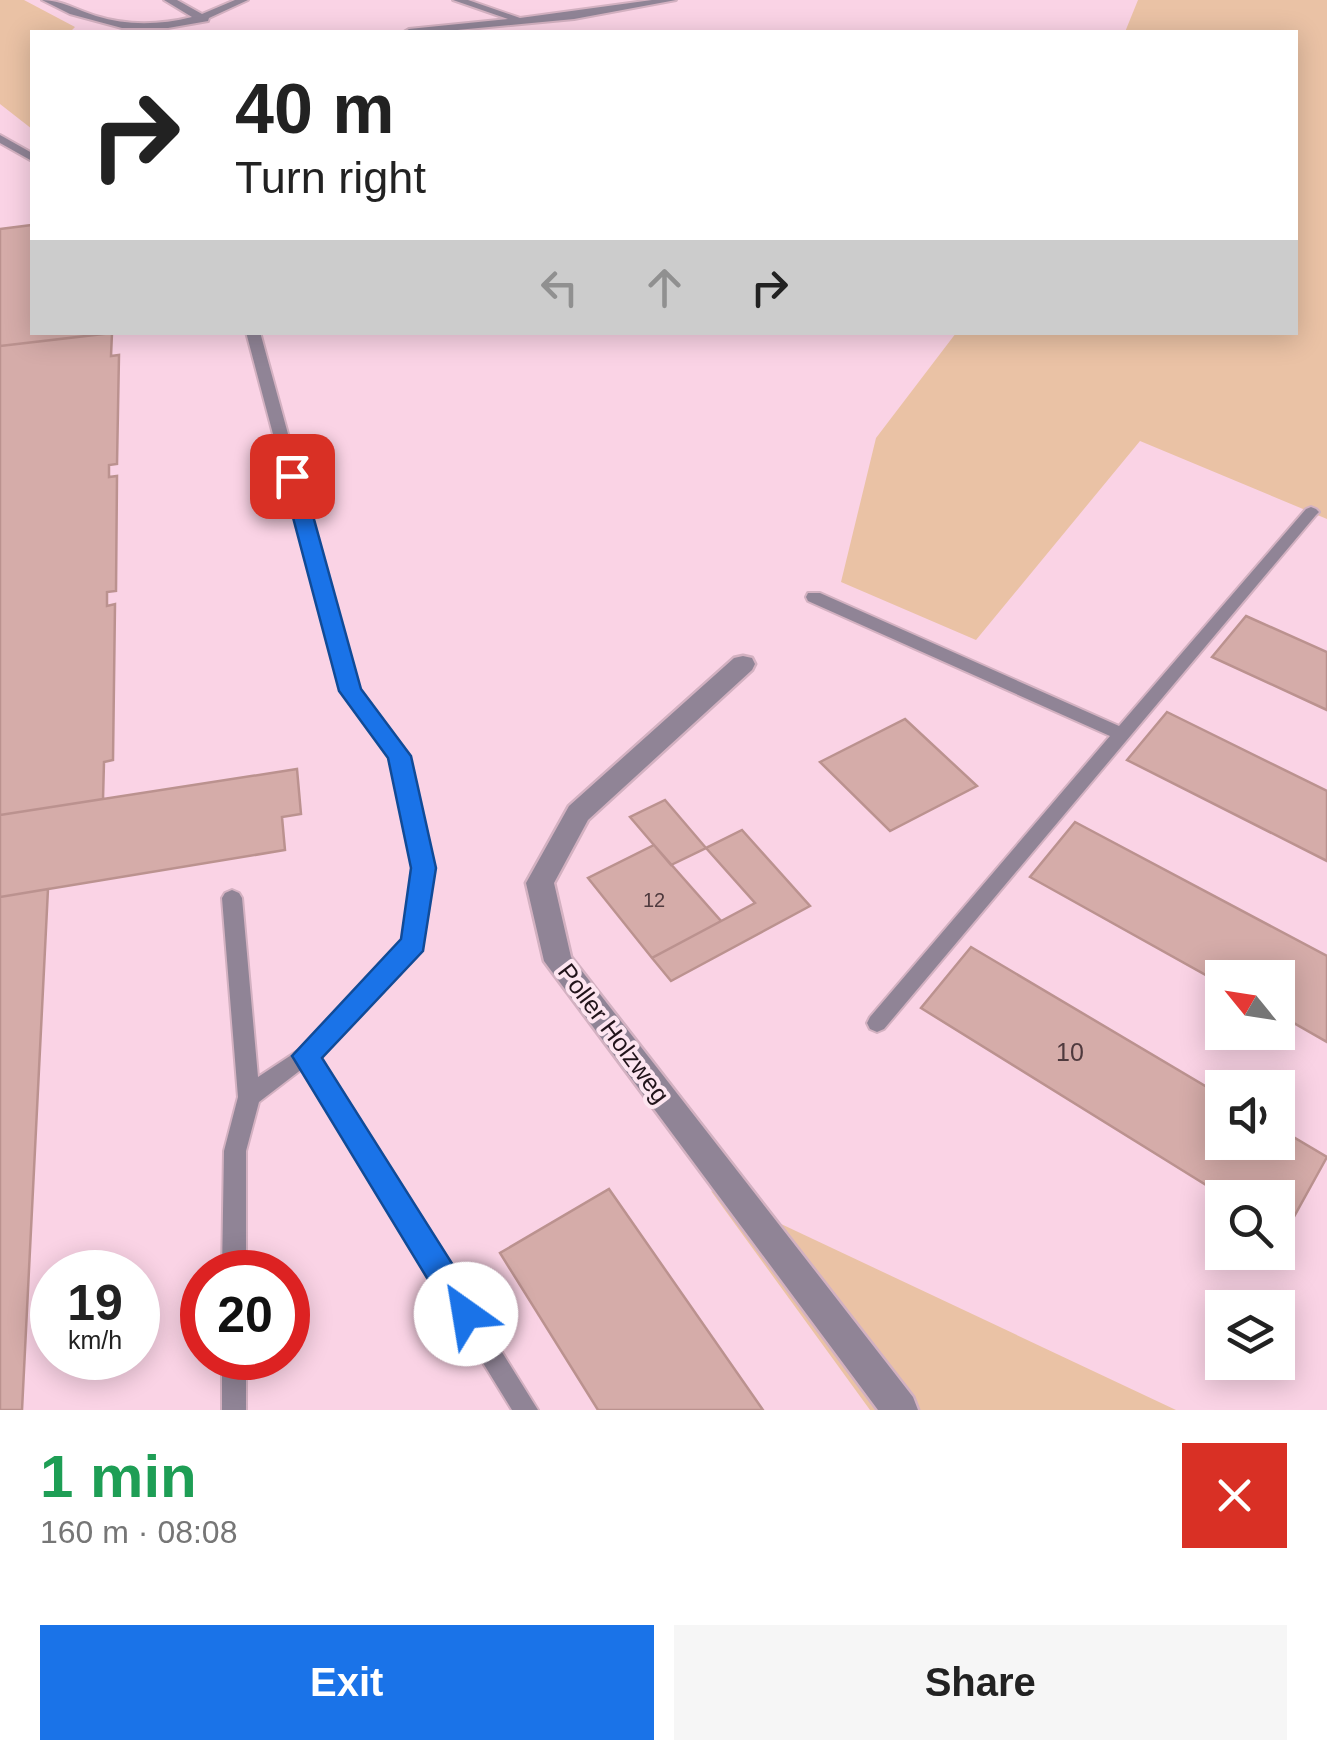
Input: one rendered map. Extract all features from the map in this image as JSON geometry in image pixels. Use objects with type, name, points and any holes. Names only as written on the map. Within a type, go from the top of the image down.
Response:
[{"type":"street","name":"Poller Holzweg","points":[[743,664],[578,813],[540,883],[558,961],[900,1410]]},
{"type":"lane","points":[[47,0],[84,19],[154,30]]},
{"type":"lane","points":[[169,0],[204,19]]},
{"type":"lane","points":[[127,26],[165,27],[204,19],[243,0]]},
{"type":"lane","points":[[458,0],[528,21]]},
{"type":"lane","points":[[431,30],[528,21],[671,0]]},
{"type":"lane","points":[[0,138],[30,157]]},
{"type":"lane","points":[[250,1097],[280,1071],[306,1056],[414,944],[423,868],[400,756],[350,691],[254,335]]},
{"type":"lane","points":[[877,1023],[1312,512]]},
{"type":"lane","points":[[814,597],[1122,734]]},
{"type":"lane","points":[[232,898],[250,1097],[235,1151],[234,1250]]},
{"type":"lane","points":[[306,1056],[526,1410]]},
{"type":"lane","points":[[234,1380],[234,1410]]},
{"type":"shaded area","points":[[0,0],[24,0],[75,27],[30,30],[30,127],[0,104]]},
{"type":"shaded area","points":[[1138,0],[1327,0],[1327,519],[1140,441],[976,640],[841,582],[876,438],[954,335],[1298,335],[1298,30],[1126,30]]},
{"type":"shaded area","points":[[711,1191],[1176,1410],[870,1410]]},
{"type":"building","points":[[30,225],[30,335],[95,335],[0,346],[0,229]]},
{"type":"building","points":[[112,335],[111,356],[119,355],[117,464],[109,465],[109,477],[117,476],[116,591],[107,592],[107,606],[115,604],[113,760],[104,762],[103,799],[0,815],[0,346]]},
{"type":"building","points":[[1246,616],[1327,652],[1327,710],[1212,657]]},
{"type":"building","points":[[1167,712],[1327,791],[1327,861],[1127,760]]},
{"type":"building","points":[[905,719],[977,786],[890,831],[820,762]]},
{"type":"building","points":[[297,769],[301,814],[282,817],[285,850],[0,897],[0,815]]},
{"type":"building","points":[[665,800],[706,848],[671,865],[630,817]]},
{"type":"building","points":[[1075,822],[1327,956],[1327,1042],[1295,1024],[1295,960],[1205,960],[1205,975],[1030,877]]},
{"type":"building","points":[[742,830],[810,906],[671,981],[652,958],[755,903],[706,848]]},
{"type":"building","points":[[654,845],[721,921],[652,958],[588,878]]},
{"type":"building","points":[[48,889],[22,1410],[0,1410],[0,897]]},
{"type":"building","points":[[971,947],[1205,1086],[1205,1160],[1295,1160],[1295,1138],[1327,1157],[1295,1215],[1295,1180],[1205,1180],[1205,1184],[921,1008]]},
{"type":"building","points":[[609,1189],[763,1410],[598,1410],[500,1253]]},
{"type":"route","points":[[292,476],[350,691],[400,756],[423,868],[414,944],[306,1056],[466,1314]]}]
